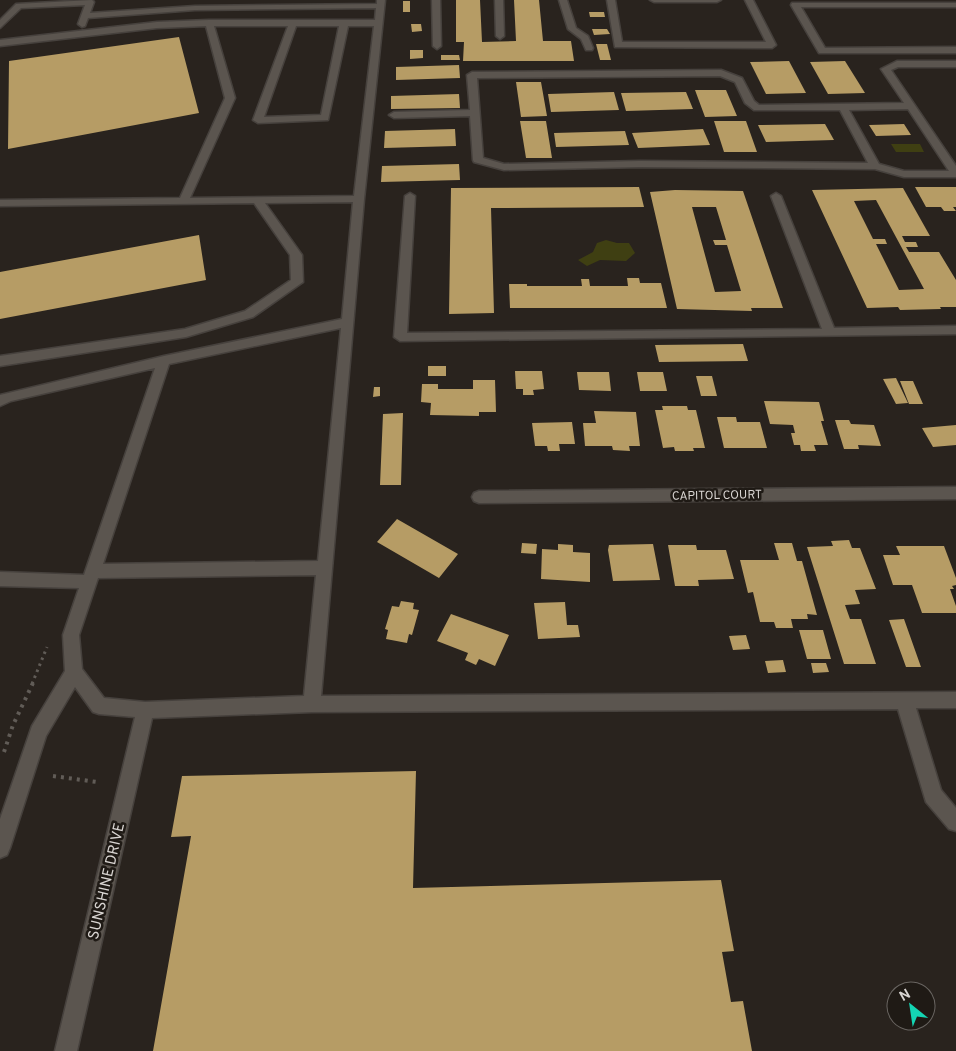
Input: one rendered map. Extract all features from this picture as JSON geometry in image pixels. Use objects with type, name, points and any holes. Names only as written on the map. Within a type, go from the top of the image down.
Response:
[{"type":"street","points":[[436,0],[437,46]]},
{"type":"street","points":[[499,0],[500,36]]},
{"type":"street","points":[[563,0],[572,29],[585,38],[589,48]]},
{"type":"street","points":[[612,0],[618,45],[772,45],[749,0]]},
{"type":"street","points":[[654,0],[717,0]]},
{"type":"street","points":[[0,25],[19,6],[90,2],[79,35]]},
{"type":"street","points":[[85,16],[195,8],[381,3],[359,198],[312,704]]},
{"type":"street","points":[[956,5],[795,5],[822,51],[956,50]]},
{"type":"street","points":[[191,24],[195,8]]},
{"type":"street","points":[[0,43],[158,25],[210,23],[379,24]]},
{"type":"street","points":[[183,202],[230,98],[210,23]]},
{"type":"street","points":[[293,23],[258,120],[325,118],[344,23]]},
{"type":"street","points":[[956,64],[897,64],[886,69],[956,174]]},
{"type":"street","points":[[910,106],[757,108],[750,103],[739,80],[721,73],[472,75],[478,160],[504,166],[640,164],[875,166],[904,174],[956,174]]},
{"type":"street","points":[[843,107],[875,166]]},
{"type":"street","points":[[394,115],[474,113]]},
{"type":"street","points":[[410,196],[400,336],[830,333],[956,330]]},
{"type":"street","points":[[776,196],[830,333]]},
{"type":"street","points":[[0,203],[258,201],[359,198]]},
{"type":"street","points":[[0,361],[186,333],[249,314],[298,282],[296,255],[258,201]]},
{"type":"street","points":[[0,401],[164,361],[348,322]]},
{"type":"street","points":[[164,361],[71,635],[74,672],[99,706],[145,710],[312,704],[956,700]]},
{"type":"street","name":"CAPITOL COURT","points":[[479,497],[956,493]]},
{"type":"street","points":[[0,579],[325,568]]},
{"type":"street","points":[[0,848],[38,732],[74,672]]},
{"type":"street","points":[[904,699],[934,795],[956,822]]},
{"type":"street","name":"SUNSHINE DRIVE","points":[[66,1051],[145,710]]},
{"type":"path","points":[[3,756],[9,732],[40,668],[48,644]]},
{"type":"path","points":[[53,776],[97,782]]},
{"type":"shaded area","points":[[891,144],[920,144],[924,152],[896,152]]},
{"type":"shaded area","points":[[606,240],[617,243],[629,243],[635,253],[626,261],[600,260],[587,266],[578,260],[593,252],[597,243]]},
{"type":"building","points":[[456,0],[480,0],[482,42],[516,41],[514,0],[539,0],[543,41],[571,41],[574,61],[463,61],[464,42],[456,42]]},
{"type":"building","points":[[403,1],[410,1],[410,12],[403,12]]},
{"type":"building","points":[[589,12],[604,12],[605,17],[590,17]]},
{"type":"building","points":[[411,24],[421,24],[422,31],[412,32]]},
{"type":"building","points":[[592,29],[607,29],[610,34],[594,35]]},
{"type":"building","points":[[179,37],[199,113],[8,149],[9,61]]},
{"type":"building","points":[[596,44],[607,44],[611,60],[600,60]]},
{"type":"building","points":[[410,50],[423,50],[423,58],[410,59]]},
{"type":"building","points":[[441,55],[459,55],[460,60],[441,60]]},
{"type":"building","points":[[789,61],[806,93],[766,94],[750,62]]},
{"type":"building","points":[[845,61],[865,93],[828,94],[810,62]]},
{"type":"building","points":[[459,65],[460,78],[396,80],[396,67]]},
{"type":"building","points":[[516,82],[541,82],[547,116],[521,117]]},
{"type":"building","points":[[695,90],[726,90],[737,116],[705,117]]},
{"type":"building","points":[[614,92],[619,110],[551,112],[548,94]]},
{"type":"building","points":[[686,92],[693,109],[626,111],[621,93]]},
{"type":"building","points":[[459,94],[460,108],[391,109],[391,96]]},
{"type":"building","points":[[520,121],[546,121],[552,158],[526,158]]},
{"type":"building","points":[[714,121],[746,121],[757,152],[724,152]]},
{"type":"building","points":[[825,124],[834,140],[766,142],[758,125]]},
{"type":"building","points":[[904,124],[911,135],[876,136],[869,125]]},
{"type":"building","points":[[455,129],[456,146],[384,148],[385,131]]},
{"type":"building","points":[[703,129],[710,145],[638,148],[632,133]]},
{"type":"building","points":[[625,131],[629,145],[556,147],[554,133]]},
{"type":"building","points":[[459,164],[460,180],[381,182],[382,166]]},
{"type":"building","points":[[639,187],[644,207],[491,208],[494,313],[449,314],[451,188]]},
{"type":"building","points":[[915,187],[956,187],[956,207],[953,207],[956,211],[944,211],[941,207],[926,207]]},
{"type":"building","points":[[903,188],[930,236],[902,236],[905,242],[916,242],[918,247],[906,247],[909,252],[939,252],[956,280],[956,307],[900,310],[898,307],[867,308],[812,190]],"holes":[[[876,200],[924,289],[899,290],[876,244],[887,244],[885,239],[873,239],[854,201]]]},
{"type":"building","points":[[675,190],[743,191],[783,308],[751,308],[752,311],[677,309],[650,192]],"holes":[[[692,207],[716,207],[726,240],[713,240],[715,245],[727,245],[741,291],[715,292]]]},
{"type":"building","points":[[199,235],[206,280],[0,319],[0,272]]},
{"type":"building","points":[[627,278],[639,278],[640,283],[661,283],[667,308],[510,308],[509,284],[527,284],[527,286],[582,286],[581,279],[589,279],[590,286],[628,286]]},
{"type":"building","points":[[743,344],[748,361],[659,362],[655,345]]},
{"type":"building","points":[[428,366],[446,366],[446,376],[428,376]]},
{"type":"building","points":[[515,371],[542,371],[544,389],[533,390],[534,395],[523,395],[523,389],[516,389]]},
{"type":"building","points":[[577,372],[609,372],[611,391],[579,390]]},
{"type":"building","points":[[637,372],[663,372],[667,391],[640,391]]},
{"type":"building","points":[[696,376],[712,376],[717,396],[701,396]]},
{"type":"building","points":[[896,378],[908,403],[896,404],[883,379]]},
{"type":"building","points":[[473,380],[495,380],[496,412],[479,412],[479,416],[430,415],[431,403],[421,402],[422,384],[438,384],[438,389],[473,389]]},
{"type":"building","points":[[900,381],[913,381],[923,404],[909,404]]},
{"type":"building","points":[[374,387],[380,387],[380,396],[373,397]]},
{"type":"building","points":[[764,401],[819,402],[824,421],[821,421],[828,445],[814,445],[816,451],[801,451],[800,445],[794,445],[791,433],[795,433],[793,425],[770,424]]},
{"type":"building","points":[[662,406],[687,406],[688,410],[696,410],[705,448],[693,448],[694,451],[675,451],[674,447],[663,448],[655,410],[663,410]]},
{"type":"building","points":[[594,411],[636,412],[640,446],[629,446],[630,451],[613,450],[612,446],[585,446],[583,423],[596,423]]},
{"type":"building","points":[[403,413],[401,485],[380,485],[383,414]]},
{"type":"building","points":[[717,417],[736,417],[737,422],[760,422],[767,448],[724,448]]},
{"type":"building","points":[[835,420],[849,420],[851,424],[874,425],[881,446],[858,445],[859,449],[844,449]]},
{"type":"building","points":[[572,422],[575,444],[559,444],[560,451],[548,451],[547,446],[535,446],[532,423]]},
{"type":"building","points":[[956,425],[956,445],[933,447],[922,428]]},
{"type":"building","points":[[397,519],[458,554],[439,578],[377,542]]},
{"type":"building","points":[[849,540],[852,548],[860,548],[876,589],[855,590],[860,604],[845,605],[850,619],[861,619],[876,664],[844,664],[807,547],[833,546],[831,541]]},
{"type":"building","points":[[522,543],[537,544],[536,554],[521,553]]},
{"type":"building","points":[[774,543],[792,543],[797,561],[802,561],[817,615],[807,614],[808,619],[791,619],[793,628],[776,628],[774,622],[760,622],[753,592],[748,593],[740,560],[779,560]]},
{"type":"building","points":[[558,544],[573,545],[573,552],[590,553],[590,582],[541,579],[542,549],[558,550]]},
{"type":"building","points":[[653,544],[660,580],[613,581],[608,550],[609,545]]},
{"type":"building","points":[[668,545],[696,545],[697,550],[726,550],[734,579],[698,580],[699,586],[675,586]]},
{"type":"building","points":[[896,546],[944,546],[956,578],[956,585],[952,586],[954,589],[950,589],[956,606],[956,613],[922,613],[912,585],[893,585],[883,555],[900,555]]},
{"type":"building","points":[[401,601],[414,603],[413,609],[419,610],[412,635],[409,634],[407,643],[386,639],[388,630],[385,629],[392,606],[399,607]]},
{"type":"building","points":[[565,602],[567,625],[578,625],[580,637],[538,639],[534,603]]},
{"type":"building","points":[[451,614],[509,635],[495,666],[479,659],[476,665],[465,660],[468,653],[437,641]]},
{"type":"building","points":[[904,619],[921,667],[906,667],[889,620]]},
{"type":"building","points":[[799,630],[823,630],[831,659],[807,659]]},
{"type":"building","points":[[746,635],[750,649],[733,650],[729,636]]},
{"type":"building","points":[[783,660],[786,672],[768,673],[765,661]]},
{"type":"building","points":[[811,663],[826,663],[829,672],[813,673]]},
{"type":"building","points":[[416,771],[413,888],[721,880],[734,951],[722,952],[731,1002],[743,1001],[752,1051],[153,1051],[191,836],[171,837],[182,776]]}]
